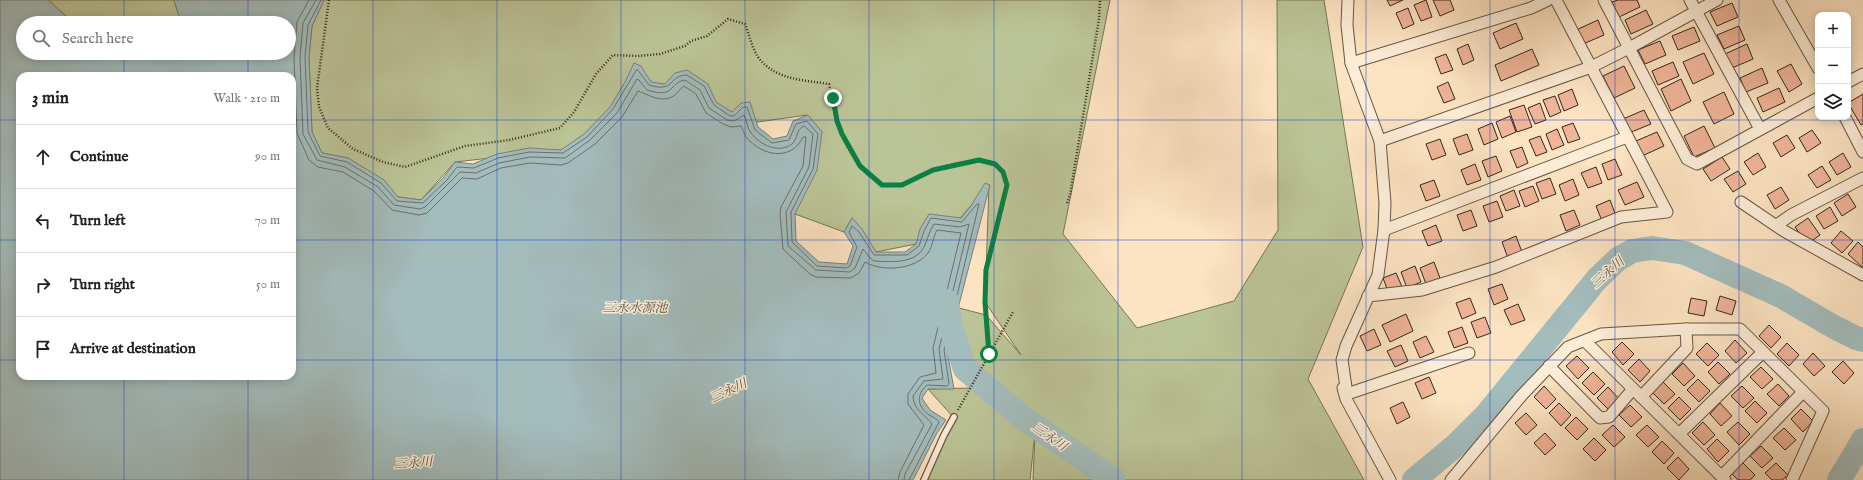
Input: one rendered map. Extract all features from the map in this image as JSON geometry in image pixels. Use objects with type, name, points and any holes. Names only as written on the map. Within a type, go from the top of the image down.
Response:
[{"type":"street","points":[[1347,394],[1342,360],[1346,346],[1378,275],[1386,203],[1380,141],[1351,63],[1347,24],[1348,0]]},
{"type":"street","points":[[1351,63],[1531,8],[1548,0]]},
{"type":"street","points":[[1368,296],[1422,290],[1496,267],[1621,217],[1667,212],[1556,0]]},
{"type":"street","points":[[1604,0],[1687,159],[1697,164],[1815,100]]},
{"type":"street","points":[[1690,0],[1760,129]]},
{"type":"street","points":[[1380,141],[1591,67],[1717,0]]},
{"type":"street","points":[[1779,0],[1815,63]]},
{"type":"street","points":[[1851,80],[1863,74]]},
{"type":"street","points":[[1847,120],[1863,152]]},
{"type":"street","points":[[1384,230],[1627,137]]},
{"type":"street","points":[[1777,225],[1791,215],[1863,178]]},
{"type":"street","points":[[1741,202],[1819,252],[1863,275]]},
{"type":"street","points":[[1550,366],[1600,418],[1609,417],[1687,348],[1686,329]]},
{"type":"street","points":[[1450,480],[1522,395],[1568,348],[1601,334],[1686,329],[1740,329],[1823,412],[1792,480]]},
{"type":"street","points":[[1585,341],[1724,478],[1803,392]]},
{"type":"street","points":[[1679,434],[1763,352]]},
{"type":"street","points":[[1347,394],[1469,353]]},
{"type":"street","points":[[1347,394],[1342,386],[1346,399],[1390,480]]},
{"type":"lane","points":[[924,480],[944,435],[954,418]]},
{"type":"path","points":[[329,0],[317,88],[319,107],[328,128],[353,148],[382,162],[405,167],[465,146],[509,140],[560,128],[574,112],[596,74],[614,55],[638,56],[660,54],[685,46],[690,41],[707,36],[728,19],[745,24],[757,56],[770,69],[788,78],[829,84],[837,121],[842,134],[860,166],[882,185],[902,185],[933,170],[979,160],[995,164],[1003,172],[1007,185],[986,270],[985,302],[989,354]]},
{"type":"path","points":[[1067,203],[1072,187],[1099,18],[1100,0]]},
{"type":"path","points":[[954,418],[1013,312]]},
{"type":"green space","points":[[48,0],[174,0],[179,16],[66,16]]},
{"type":"green space","points":[[324,0],[1110,0],[1063,234],[1137,328],[1234,301],[1278,230],[1277,0],[1324,0],[1363,247],[1308,379],[1364,480],[1033,480],[1035,433],[1030,480],[925,480],[954,418],[928,389],[970,388],[959,308],[986,315],[1021,355],[985,302],[989,185],[960,218],[916,244],[876,252],[852,218],[844,232],[795,214],[822,132],[807,115],[561,150],[455,162],[421,200],[398,197],[348,158],[322,153],[312,132],[309,57],[312,26]]},
{"type":"water","name":"三永水源池","points":[[0,0],[48,0],[66,16],[16,16],[16,60],[296,60],[296,16],[179,16],[174,0],[324,0],[312,26],[309,57],[312,132],[322,153],[348,158],[384,180],[398,197],[421,200],[444,177],[455,162],[473,164],[497,154],[529,148],[561,150],[584,134],[610,107],[634,63],[641,66],[651,82],[665,84],[675,73],[687,70],[708,84],[716,102],[732,112],[741,103],[750,102],[758,127],[773,139],[787,136],[793,121],[808,115],[822,132],[817,170],[795,214],[796,241],[819,262],[847,264],[853,246],[844,232],[852,218],[862,229],[876,252],[905,252],[916,244],[920,229],[929,214],[961,218],[971,206],[985,183],[990,185],[947,351],[954,389],[928,389],[922,398],[930,410],[946,420],[937,433],[913,480],[0,480]]},
{"type":"building","points":[[1387,0],[1403,0],[1390,6]]},
{"type":"building","points":[[1426,0],[1432,17],[1421,21],[1414,5]]},
{"type":"building","points":[[1433,0],[1450,0],[1454,10],[1440,16]]},
{"type":"building","points":[[1618,0],[1637,0],[1640,7],[1619,17],[1612,2]]},
{"type":"building","points":[[1732,3],[1738,17],[1717,26],[1710,12]]},
{"type":"building","points":[[1408,8],[1414,24],[1403,29],[1396,13]]},
{"type":"building","points":[[1646,10],[1653,24],[1631,34],[1625,20]]},
{"type":"building","points":[[1598,20],[1604,35],[1583,44],[1576,30]]},
{"type":"building","points":[[1516,23],[1523,39],[1500,49],[1493,33]]},
{"type":"building","points":[[1739,26],[1745,40],[1724,49],[1717,35]]},
{"type":"building","points":[[1694,27],[1700,41],[1678,50],[1672,36]]},
{"type":"building","points":[[1660,41],[1666,55],[1645,64],[1638,50]]},
{"type":"building","points":[[1468,44],[1474,60],[1463,65],[1457,49]]},
{"type":"building","points":[[1747,44],[1753,59],[1732,68],[1725,54]]},
{"type":"building","points":[[1532,49],[1539,65],[1501,81],[1495,65]]},
{"type":"building","points":[[1704,53],[1714,74],[1693,84],[1683,62]]},
{"type":"building","points":[[1446,54],[1453,70],[1441,74],[1435,58]]},
{"type":"building","points":[[1673,62],[1679,76],[1658,85],[1652,71]]},
{"type":"building","points":[[1791,64],[1802,84],[1789,92],[1777,71]]},
{"type":"building","points":[[1624,66],[1635,88],[1614,98],[1603,76]]},
{"type":"building","points":[[1762,68],[1768,83],[1746,92],[1740,78]]},
{"type":"building","points":[[1681,79],[1691,101],[1671,111],[1661,89]]},
{"type":"building","points":[[1448,82],[1455,99],[1444,103],[1437,87]]},
{"type":"building","points":[[1779,88],[1785,102],[1763,112],[1757,98]]},
{"type":"building","points":[[1572,89],[1578,105],[1564,111],[1558,95]]},
{"type":"building","points":[[1724,92],[1734,114],[1714,124],[1703,102]]},
{"type":"building","points":[[1863,94],[1863,124],[1861,125],[1851,108],[1851,101]]},
{"type":"building","points":[[1555,96],[1561,112],[1550,117],[1543,100]]},
{"type":"building","points":[[1540,103],[1546,120],[1535,124],[1528,108]]},
{"type":"building","points":[[1524,105],[1532,127],[1517,132],[1509,110]]},
{"type":"building","points":[[1644,110],[1651,124],[1629,133],[1623,119]]},
{"type":"building","points":[[1510,116],[1516,132],[1502,138],[1496,122]]},
{"type":"building","points":[[1492,123],[1498,139],[1484,145],[1478,129]]},
{"type":"building","points":[[1573,123],[1580,139],[1568,143],[1562,127]]},
{"type":"building","points":[[1704,126],[1715,148],[1694,157],[1684,136]]},
{"type":"building","points":[[1557,129],[1564,145],[1552,150],[1546,134]]},
{"type":"building","points":[[1812,130],[1821,143],[1807,152],[1799,138]]},
{"type":"building","points":[[1657,132],[1664,146],[1642,156],[1636,141]]},
{"type":"building","points":[[1467,134],[1473,150],[1459,155],[1453,139]]},
{"type":"building","points":[[1787,135],[1795,148],[1781,157],[1773,143]]},
{"type":"building","points":[[1540,136],[1547,152],[1536,156],[1529,140]]},
{"type":"building","points":[[1440,139],[1446,155],[1432,160],[1426,144]]},
{"type":"building","points":[[1522,147],[1528,163],[1517,168],[1510,151]]},
{"type":"building","points":[[1758,153],[1766,167],[1753,175],[1744,162]]},
{"type":"building","points":[[1843,153],[1851,167],[1837,175],[1829,162]]},
{"type":"building","points":[[1496,156],[1502,171],[1488,177],[1482,161]]},
{"type":"building","points":[[1722,157],[1730,169],[1711,181],[1703,169]]},
{"type":"building","points":[[1615,159],[1622,175],[1608,180],[1602,164]]},
{"type":"building","points":[[1475,164],[1481,180],[1467,185],[1461,170]]},
{"type":"building","points":[[1822,166],[1831,180],[1817,188],[1808,175]]},
{"type":"building","points":[[1596,167],[1602,183],[1588,188],[1581,173]]},
{"type":"building","points":[[1738,171],[1746,184],[1733,192],[1724,179]]},
{"type":"building","points":[[1550,178],[1556,194],[1542,199],[1536,183]]},
{"type":"building","points":[[1573,179],[1579,195],[1565,201],[1559,185]]},
{"type":"building","points":[[1434,180],[1440,196],[1426,201],[1420,185]]},
{"type":"building","points":[[1637,182],[1644,197],[1625,205],[1618,190]]},
{"type":"building","points":[[1533,186],[1539,201],[1525,207],[1519,191]]},
{"type":"building","points":[[1781,187],[1789,200],[1775,209],[1767,195]]},
{"type":"building","points":[[1514,190],[1520,206],[1506,211],[1500,196]]},
{"type":"building","points":[[1848,194],[1856,207],[1842,216],[1834,203]]},
{"type":"building","points":[[1610,200],[1616,216],[1602,221],[1596,206]]},
{"type":"building","points":[[1497,201],[1503,217],[1489,222],[1483,206]]},
{"type":"building","points":[[1830,207],[1838,221],[1824,229],[1816,216]]},
{"type":"building","points":[[1471,210],[1477,226],[1463,231],[1457,215]]},
{"type":"building","points":[[1574,210],[1580,225],[1566,231],[1560,215]]},
{"type":"building","points":[[1808,218],[1820,235],[1807,244],[1795,227]]},
{"type":"building","points":[[1436,225],[1442,241],[1428,246],[1422,231]]},
{"type":"building","points":[[1841,231],[1853,241],[1842,253],[1831,243]]},
{"type":"building","points":[[1516,236],[1522,252],[1508,258],[1502,242]]},
{"type":"building","points":[[1858,242],[1863,247],[1863,268],[1848,254]]},
{"type":"building","points":[[1434,262],[1440,278],[1426,284],[1420,268]]},
{"type":"building","points":[[1415,266],[1421,282],[1407,288],[1401,272]]},
{"type":"building","points":[[1396,273],[1403,289],[1389,294],[1383,278]]},
{"type":"building","points":[[1502,284],[1508,299],[1494,305],[1488,289]]},
{"type":"building","points":[[1720,296],[1736,301],[1732,315],[1716,310]]},
{"type":"building","points":[[1470,298],[1476,313],[1462,319],[1456,303]]},
{"type":"building","points":[[1691,298],[1707,301],[1704,316],[1688,313]]},
{"type":"building","points":[[1518,304],[1525,320],[1511,325],[1504,310]]},
{"type":"building","points":[[1406,314],[1413,331],[1390,342],[1382,325]]},
{"type":"building","points":[[1485,317],[1491,333],[1477,338],[1471,322]]},
{"type":"building","points":[[1769,325],[1781,337],[1771,348],[1759,336]]},
{"type":"building","points":[[1462,327],[1468,343],[1454,348],[1448,332]]},
{"type":"building","points":[[1374,329],[1381,345],[1367,351],[1360,336]]},
{"type":"building","points":[[1426,336],[1434,352],[1420,358],[1413,342]]},
{"type":"building","points":[[1735,340],[1747,353],[1736,363],[1725,351]]},
{"type":"building","points":[[1622,342],[1634,354],[1623,365],[1612,352]]},
{"type":"building","points":[[1707,343],[1719,355],[1708,366],[1696,354]]},
{"type":"building","points":[[1787,343],[1799,355],[1789,366],[1777,354]]},
{"type":"building","points":[[1401,345],[1408,361],[1395,367],[1387,351]]},
{"type":"building","points":[[1813,353],[1825,366],[1814,376],[1803,364]]},
{"type":"building","points":[[1577,356],[1589,368],[1578,379],[1566,366]]},
{"type":"building","points":[[1639,359],[1650,371],[1640,382],[1628,370]]},
{"type":"building","points":[[1843,361],[1854,373],[1844,384],[1832,372]]},
{"type":"building","points":[[1718,362],[1730,374],[1719,384],[1708,372]]},
{"type":"building","points":[[1683,363],[1695,376],[1684,386],[1672,374]]},
{"type":"building","points":[[1761,367],[1773,379],[1762,389],[1750,377]]},
{"type":"building","points":[[1593,372],[1605,384],[1594,395],[1582,383]]},
{"type":"building","points":[[1429,377],[1436,393],[1422,399],[1415,383]]},
{"type":"building","points":[[1698,379],[1710,391],[1699,402],[1687,390]]},
{"type":"building","points":[[1663,382],[1675,394],[1664,404],[1652,392]]},
{"type":"building","points":[[1778,384],[1789,396],[1779,406],[1767,394]]},
{"type":"building","points":[[1544,386],[1556,399],[1546,409],[1534,397]]},
{"type":"building","points":[[1742,386],[1754,398],[1743,408],[1731,396]]},
{"type":"building","points":[[1608,387],[1620,400],[1609,410],[1597,398]]},
{"type":"building","points":[[1679,397],[1691,409],[1680,420],[1668,408]]},
{"type":"building","points":[[1755,401],[1767,413],[1757,423],[1745,411]]},
{"type":"building","points":[[1403,402],[1410,417],[1397,424],[1390,408]]},
{"type":"building","points":[[1559,403],[1571,415],[1561,426],[1549,413]]},
{"type":"building","points":[[1720,403],[1732,416],[1721,426],[1710,414]]},
{"type":"building","points":[[1630,405],[1642,417],[1631,427],[1619,415]]},
{"type":"building","points":[[1801,409],[1813,421],[1803,432],[1791,419]]},
{"type":"building","points":[[1526,413],[1537,425],[1526,435],[1515,423]]},
{"type":"building","points":[[1576,417],[1588,429],[1577,440],[1565,428]]},
{"type":"building","points":[[1703,422],[1715,435],[1704,445],[1692,433]]},
{"type":"building","points":[[1738,422],[1750,434],[1739,445],[1727,432]]},
{"type":"building","points":[[1613,425],[1625,437],[1614,447],[1602,435]]},
{"type":"building","points":[[1647,425],[1659,437],[1648,447],[1636,435]]},
{"type":"building","points":[[1784,428],[1796,440],[1785,450],[1773,438]]},
{"type":"building","points":[[1545,433],[1556,445],[1545,455],[1534,443]]},
{"type":"building","points":[[1594,438],[1606,450],[1595,461],[1583,449]]},
{"type":"building","points":[[1717,439],[1729,451],[1718,462],[1707,449]]},
{"type":"building","points":[[1662,441],[1674,453],[1664,464],[1652,452]]},
{"type":"building","points":[[1761,446],[1773,458],[1762,468],[1750,456]]},
{"type":"building","points":[[1678,457],[1689,469],[1679,480],[1667,468]]},
{"type":"building","points":[[1743,463],[1755,475],[1750,480],[1738,480],[1732,474]]},
{"type":"building","points":[[1776,463],[1788,475],[1782,480],[1772,480],[1765,473]]},
{"type":"waterway","name":"三永川","points":[[1414,480],[1456,445],[1486,415],[1597,279],[1618,259],[1632,251],[1652,248],[1685,253],[1781,296],[1834,327],[1863,340]]},
{"type":"waterway","name":"三永川","points":[[947,301],[950,326],[965,369],[1026,420],[1114,480]]},
{"type":"waterway","points":[[1839,480],[1863,440]]},
{"type":"route","points":[[833,98],[837,121],[842,134],[860,166],[882,185],[902,185],[933,170],[979,160],[995,164],[1003,172],[1007,185],[986,270],[985,302],[989,354]]}]
